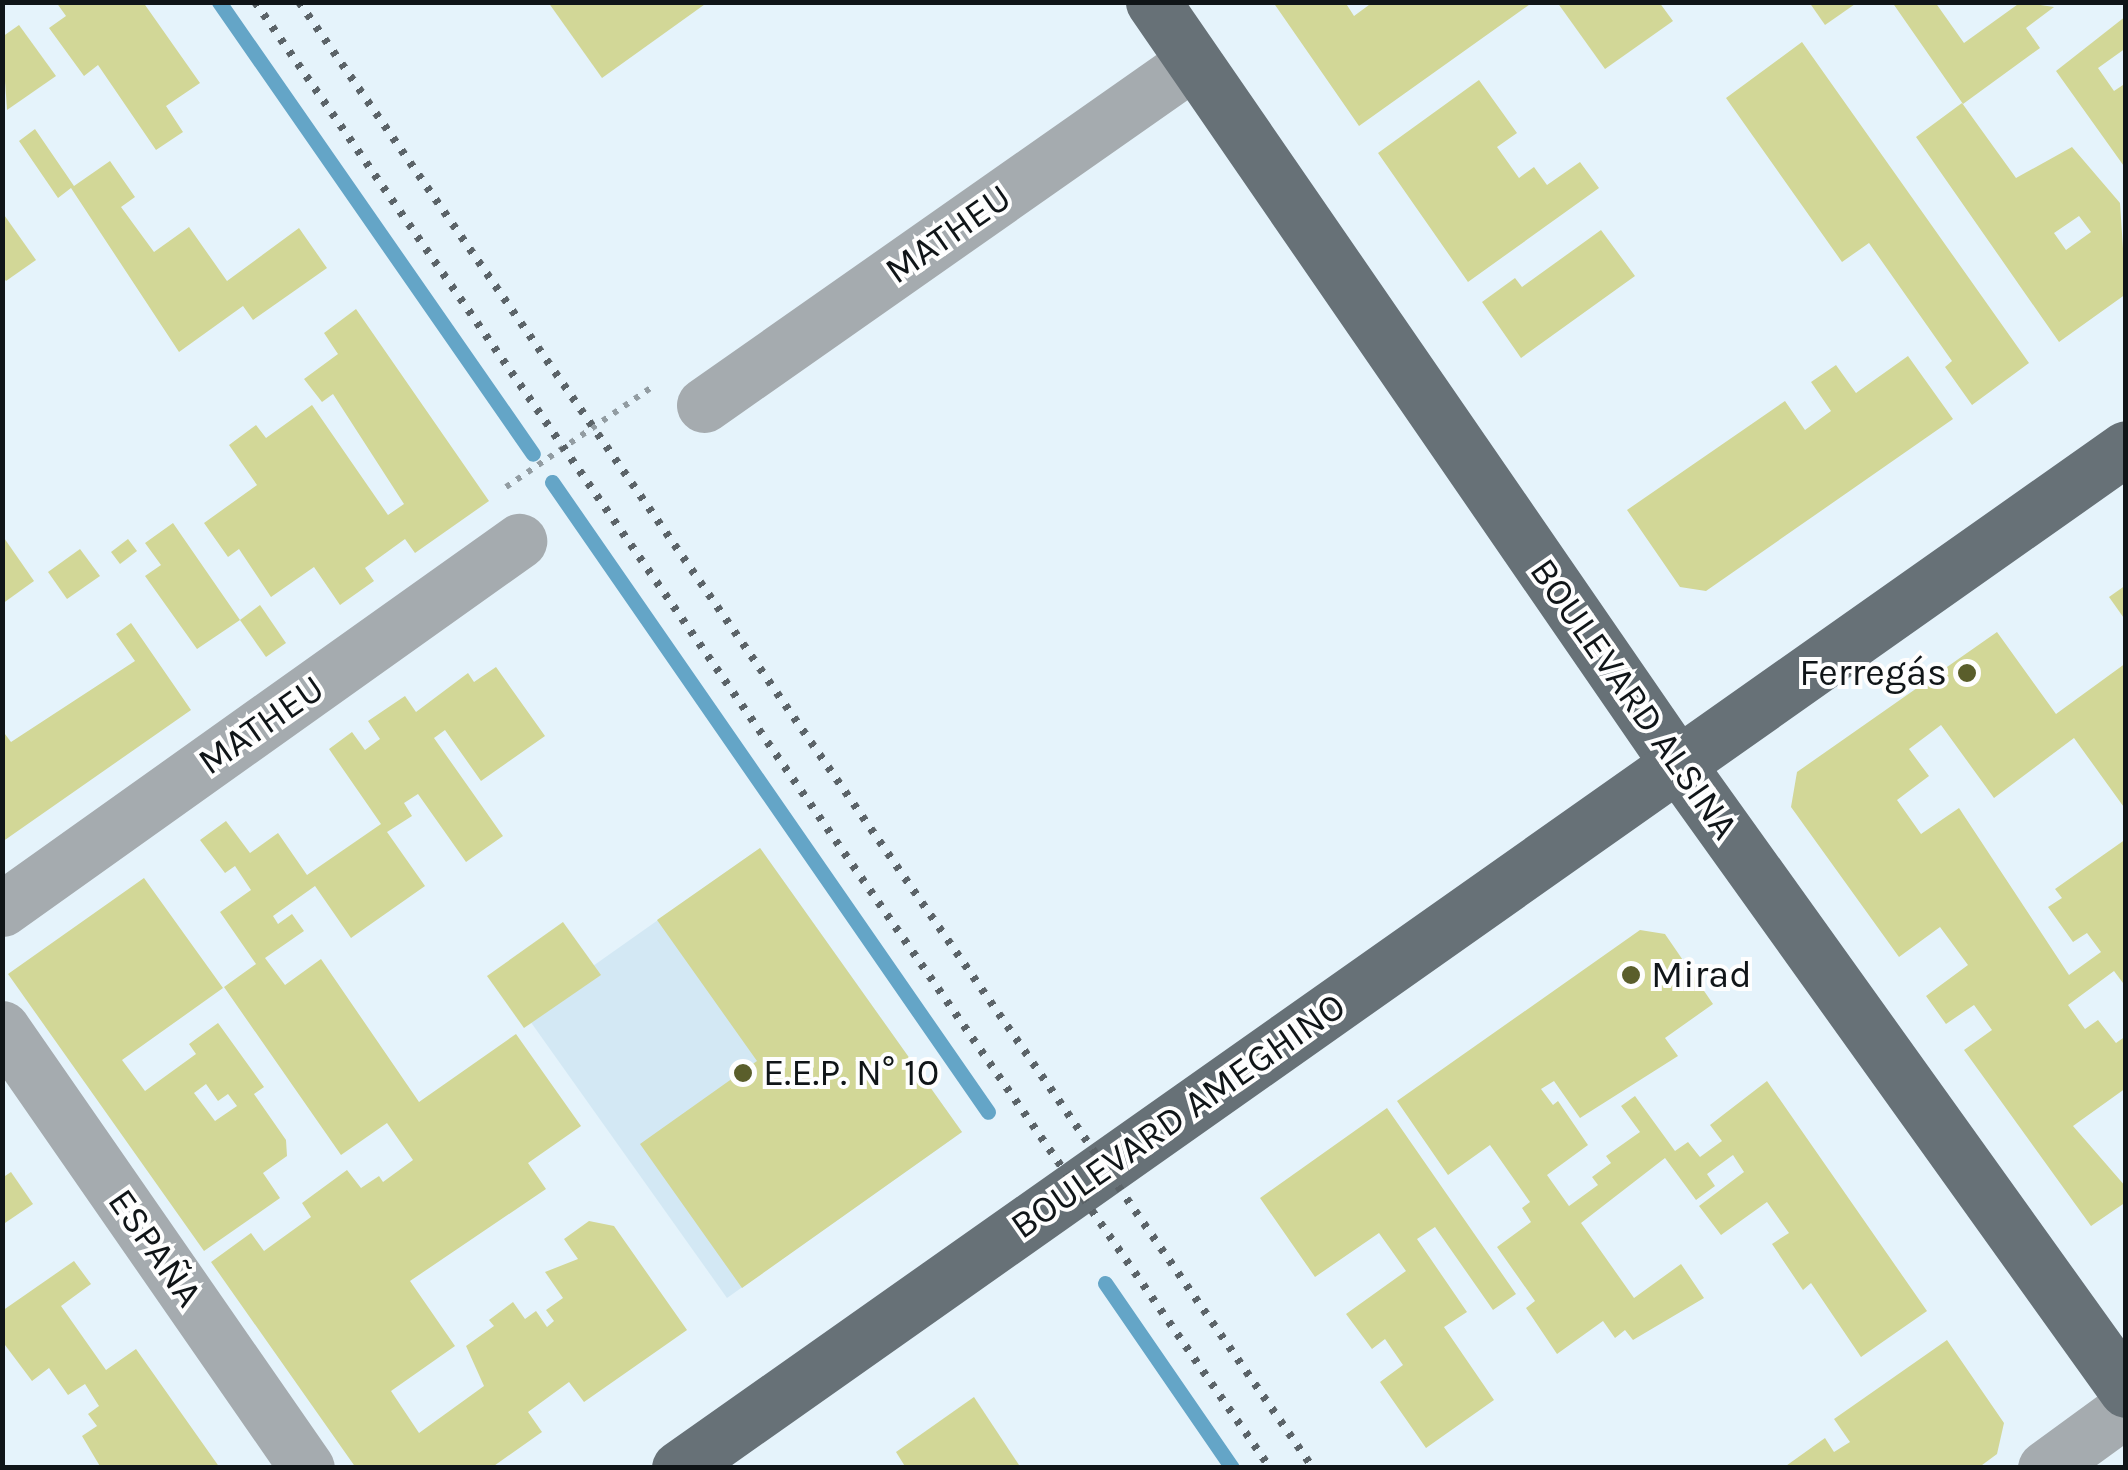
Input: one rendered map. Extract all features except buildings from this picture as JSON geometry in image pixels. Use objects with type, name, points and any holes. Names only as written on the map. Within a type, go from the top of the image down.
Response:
[{"type":"main road","name":"BOULEVARD ALSINA","points":[[1153,2],[1677,763],[2126,1390]]},
{"type":"main road","name":"BOULEVARD AMEGHINO","points":[[679,1468],[2126,448]]},
{"type":"street","name":"MATHEU","points":[[704,405],[1193,62]]},
{"type":"street","name":"MATHEU","points":[[2,909],[519,541]]},
{"type":"street","name":"ESPAÑA","points":[[2,1028],[307,1468]]},
{"type":"street","points":[[2045,1468],[2126,1409]]},
{"type":"path","points":[[519,541],[489,498],[678,368],[704,405]]},
{"type":"shaded area","name":"E.E.P. N° 10","points":[[760,848],[962,1132],[727,1298],[525,1014]]},
{"type":"waterway","points":[[219,2],[533,454]]},
{"type":"waterway","points":[[552,482],[988,1112]]},
{"type":"waterway","points":[[1105,1283],[1232,1468]]},
{"type":"railway","points":[[255,2],[1270,1468]]},
{"type":"railway","points":[[299,2],[1313,1468]]},
{"type":"place","name":"Ferregás","points":[[1967,673]]},
{"type":"place","name":"Mirad","points":[[1631,975]]},
{"type":"place","name":"E.E.P. N° 10","points":[[743,1073]]}]
